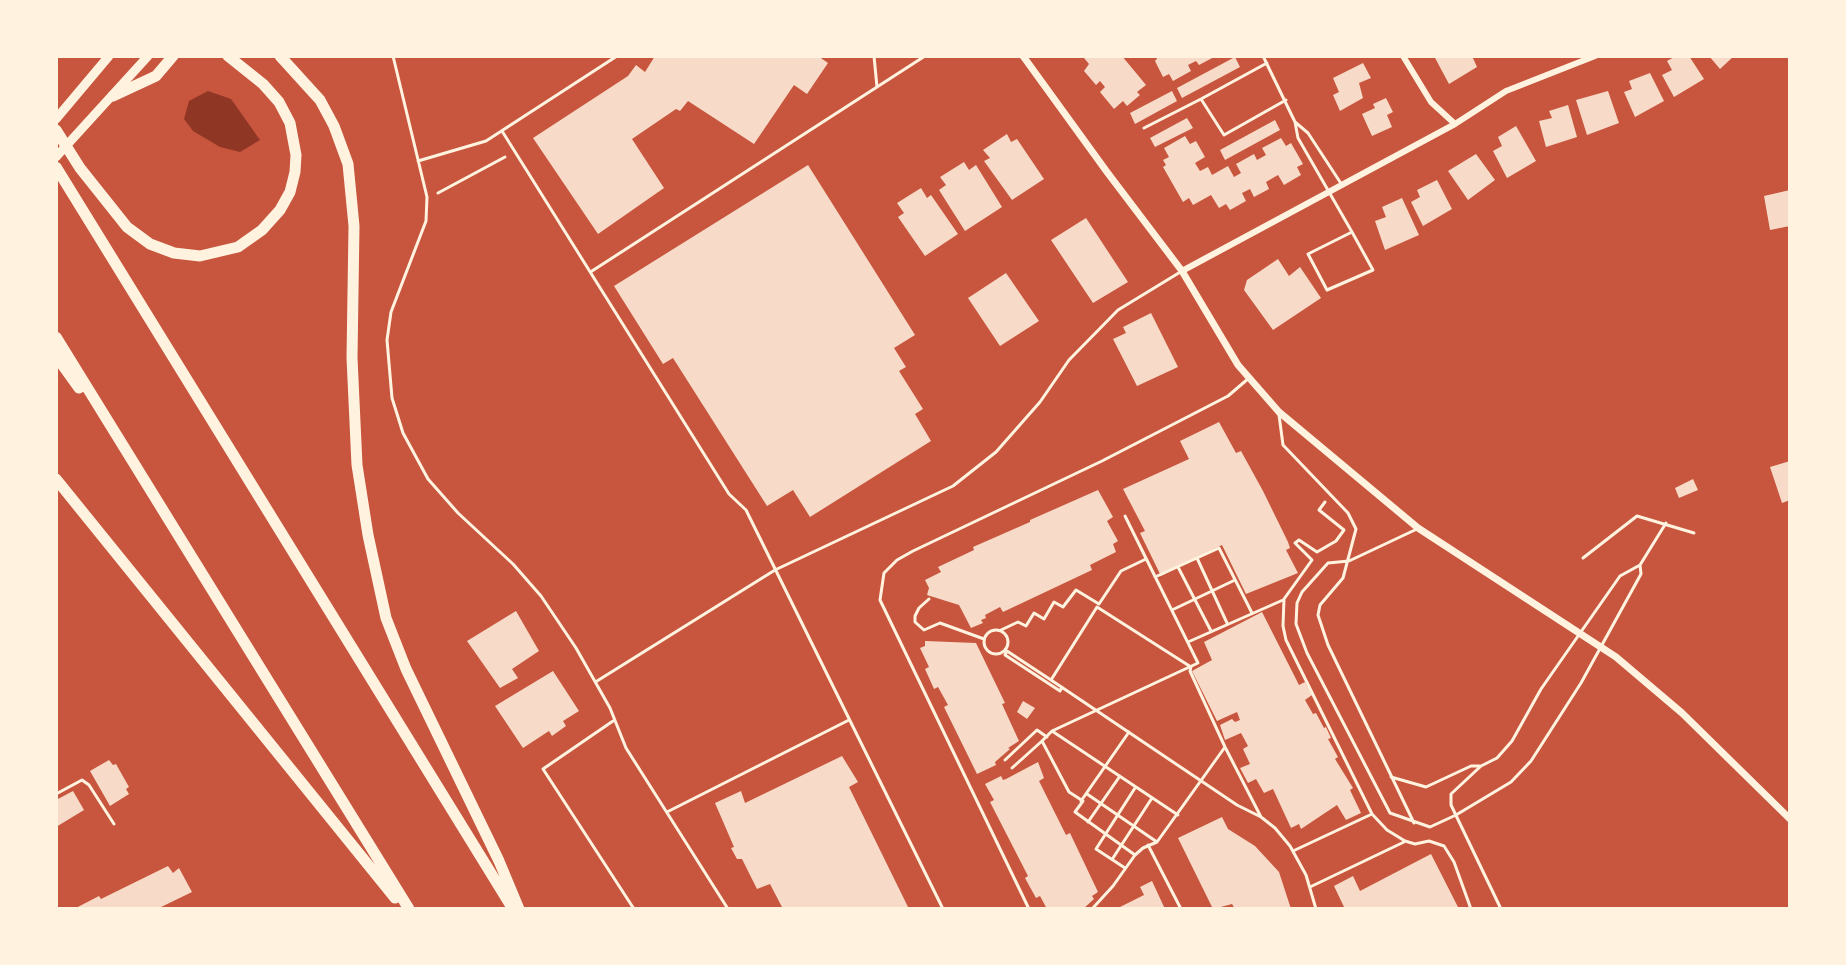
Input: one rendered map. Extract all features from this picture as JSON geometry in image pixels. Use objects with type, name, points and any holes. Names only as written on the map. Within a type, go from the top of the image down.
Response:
[{"type":"highway","points":[[113,96],[156,76],[173,56]]},
{"type":"highway","points":[[56,130],[80,168],[127,227],[150,244],[174,253],[200,256],[238,247],[280,210],[290,192],[296,155],[290,123],[279,102],[263,84],[228,56]]},
{"type":"highway","points":[[280,56],[320,100],[334,126],[348,164],[354,226],[352,358],[357,465],[363,512],[386,618],[406,669],[499,861],[516,909]]},
{"type":"highway","points":[[56,167],[516,909]]},
{"type":"highway","points":[[56,337],[406,909]]},
{"type":"highway","points":[[56,356],[126,455]]},
{"type":"highway","points":[[56,479],[406,909]]},
{"type":"main road","points":[[56,119],[109,56]]},
{"type":"main road","points":[[56,157],[148,56]]},
{"type":"street","points":[[1023,56],[1182,271],[1238,365],[1279,412],[1418,528],[1600,647],[1682,713],[1790,819]]},
{"type":"street","points":[[1403,56],[1431,102],[1455,124]]},
{"type":"street","points":[[1182,271],[1455,124],[1506,91],[1595,56]]},
{"type":"lane","points":[[393,56],[427,197],[426,221],[391,312],[387,340],[392,398],[403,433],[428,479],[541,596],[576,648],[615,720],[626,748],[728,909]]},
{"type":"lane","points":[[418,161],[486,141],[617,56]]},
{"type":"lane","points":[[874,56],[877,87]]},
{"type":"lane","points":[[591,272],[925,56]]},
{"type":"lane","points":[[1263,56],[1286,100],[1298,138],[1328,192],[1352,232],[1373,270],[1327,290],[1308,254],[1352,232]]},
{"type":"lane","points":[[1144,128],[1267,63]]},
{"type":"lane","points":[[1201,99],[1224,135],[1286,100]]},
{"type":"lane","points":[[1295,122],[1314,141],[1342,185]]},
{"type":"lane","points":[[502,131],[729,494],[746,510],[943,909]]},
{"type":"lane","points":[[1303,147],[1314,141]]},
{"type":"lane","points":[[595,682],[775,570],[953,486],[996,452],[1040,402],[1069,360],[1118,310],[1182,271]]},
{"type":"lane","points":[[1029,909],[884,609],[880,592],[884,573],[889,566],[913,551],[1102,461],[1228,396],[1249,378]]},
{"type":"lane","points":[[1279,412],[1283,445],[1348,513],[1356,529],[1343,578],[1320,605],[1318,615],[1323,635],[1414,823]]},
{"type":"lane","points":[[1583,558],[1637,516],[1694,533]]},
{"type":"lane","points":[[1501,909],[1451,805],[1451,794],[1481,766],[1497,758],[1512,741],[1541,689],[1620,576],[1640,565],[1666,523]]},
{"type":"lane","points":[[1418,528],[1349,561],[1328,563],[1302,592],[1297,603],[1296,624],[1307,653],[1390,813],[1430,827],[1511,782],[1531,761],[1581,683],[1641,574],[1640,565]]},
{"type":"lane","points":[[615,720],[543,769],[634,909]]},
{"type":"lane","points":[[666,813],[849,720]]},
{"type":"lane","points":[[1391,777],[1426,787],[1471,766],[1481,766]]},
{"type":"lane","points":[[56,794],[82,780],[89,785],[114,824]]},
{"type":"path","points":[[438,193],[505,157]]},
{"type":"path","points":[[1012,768],[1052,731],[1198,663],[1125,516]]},
{"type":"path","points":[[1155,577],[1219,548],[1252,613]]},
{"type":"path","points":[[1197,558],[1227,624]]},
{"type":"path","points":[[1051,680],[1121,571],[1146,559]]},
{"type":"path","points":[[1178,567],[1212,631]]},
{"type":"path","points":[[1172,610],[1235,580]]},
{"type":"path","points":[[1191,667],[1076,590],[1063,607],[1054,602],[1044,619],[1034,613],[1026,626],[1018,622],[1001,630],[992,630],[984,639],[985,648],[992,654],[1007,651],[1275,828],[1293,851],[1310,887],[1316,909]]},
{"type":"path","points":[[929,599],[915,616],[915,622],[924,630],[940,623],[984,639]]},
{"type":"path","points":[[1188,642],[1284,599]]},
{"type":"path","points":[[1001,630],[1009,641],[1005,655],[1060,691],[1062,687]]},
{"type":"path","points":[[1191,667],[1190,671],[1225,747],[1261,817]]},
{"type":"path","points":[[1005,760],[1037,730],[1047,737]]},
{"type":"path","points":[[1052,731],[1178,815]]},
{"type":"path","points":[[1129,732],[1075,812],[1135,855]]},
{"type":"path","points":[[1042,741],[1069,792],[1081,801]]},
{"type":"path","points":[[1092,909],[1135,855],[1157,842],[1225,747]]},
{"type":"path","points":[[1088,822],[1120,776]]},
{"type":"path","points":[[1125,868],[1096,849],[1136,787]]},
{"type":"path","points":[[1087,794],[1157,842]]},
{"type":"path","points":[[1112,859],[1152,798]]},
{"type":"path","points":[[1293,851],[1372,814],[1387,830],[1405,841],[1415,844],[1433,841],[1444,846],[1454,862],[1471,909]]},
{"type":"path","points":[[1310,887],[1405,841]]},
{"type":"path","points":[[1148,845],[1181,909]]},
{"type":"shaded area","points":[[208,91],[231,99],[260,140],[240,152],[220,147],[193,131],[184,119],[189,101]]},
{"type":"building","points":[[655,56],[818,56],[828,63],[807,94],[794,85],[754,144],[688,101],[680,111],[676,109],[632,139],[664,188],[598,234],[533,138],[628,76],[636,65],[645,72]]},
{"type":"building","points":[[1122,56],[1146,85],[1137,92],[1140,95],[1127,106],[1123,101],[1114,109],[1100,92],[1105,87],[1100,81],[1096,85],[1084,71],[1089,64],[1084,58]]},
{"type":"building","points":[[1159,56],[1216,56],[1199,65],[1196,61],[1188,65],[1191,71],[1173,81],[1169,74],[1163,77],[1155,61]]},
{"type":"building","points":[[1434,56],[1472,56],[1477,67],[1449,84]]},
{"type":"building","points":[[1676,56],[1689,56],[1704,79],[1674,97],[1662,75],[1672,70],[1667,61]]},
{"type":"building","points":[[1709,56],[1734,56],[1720,69]]},
{"type":"building","points":[[1235,57],[1240,67],[1182,98],[1177,88]]},
{"type":"building","points":[[1363,63],[1371,78],[1359,83],[1363,98],[1340,111],[1333,95],[1339,92],[1333,78]]},
{"type":"building","points":[[1650,73],[1664,101],[1635,117],[1624,92],[1632,89],[1629,81]]},
{"type":"building","points":[[1172,91],[1177,101],[1135,124],[1130,113]]},
{"type":"building","points":[[1608,91],[1619,123],[1587,135],[1576,100]]},
{"type":"building","points":[[1386,98],[1393,112],[1387,115],[1392,127],[1372,136],[1362,114]]},
{"type":"building","points":[[1568,105],[1577,137],[1546,147],[1539,121],[1552,118],[1549,111]]},
{"type":"building","points":[[1187,118],[1193,128],[1155,147],[1150,138]]},
{"type":"building","points":[[1275,120],[1280,130],[1225,160],[1220,150]]},
{"type":"building","points":[[1516,126],[1536,161],[1507,178],[1493,151],[1502,146],[1498,137]]},
{"type":"building","points":[[1007,134],[1011,142],[1017,139],[1044,179],[1012,200],[984,161],[990,158],[983,150]]},
{"type":"building","points":[[1185,136],[1190,144],[1196,141],[1205,157],[1195,163],[1200,171],[1208,167],[1212,175],[1228,166],[1234,177],[1241,173],[1236,164],[1254,154],[1257,160],[1266,155],[1262,148],[1281,138],[1286,146],[1291,143],[1303,164],[1297,167],[1301,175],[1284,185],[1278,175],[1266,182],[1269,189],[1254,197],[1250,189],[1242,193],[1246,201],[1230,210],[1226,204],[1219,208],[1211,195],[1193,205],[1189,198],[1183,202],[1163,167],[1166,165],[1163,160],[1169,157],[1164,148]]},
{"type":"building","points":[[1476,154],[1495,180],[1468,200],[1448,171]]},
{"type":"building","points":[[964,162],[969,170],[976,165],[1002,207],[965,231],[939,190],[946,185],[940,177]]},
{"type":"building","points":[[808,165],[915,335],[894,348],[906,367],[899,371],[923,409],[915,414],[931,441],[810,517],[793,490],[767,506],[673,358],[663,364],[614,286]]},
{"type":"building","points":[[1437,180],[1452,209],[1423,226],[1411,202],[1420,197],[1417,190]]},
{"type":"building","points":[[921,188],[927,198],[931,195],[958,234],[925,256],[898,217],[904,213],[897,203]]},
{"type":"building","points":[[1790,190],[1790,226],[1770,230],[1764,196]]},
{"type":"building","points":[[1402,198],[1419,235],[1385,250],[1375,221],[1386,217],[1382,207]]},
{"type":"building","points":[[1086,218],[1128,282],[1093,303],[1051,240]]},
{"type":"building","points":[[1278,259],[1289,276],[1300,267],[1321,298],[1273,330],[1244,290],[1247,280]]},
{"type":"building","points":[[1006,273],[1039,321],[1000,346],[968,298]]},
{"type":"building","points":[[1151,313],[1178,367],[1137,386],[1113,339],[1126,333],[1123,327]]},
{"type":"building","points":[[1219,422],[1236,453],[1241,451],[1263,491],[1288,542],[1290,548],[1286,550],[1298,573],[1246,594],[1222,545],[1161,576],[1140,533],[1145,531],[1123,489],[1189,459],[1180,441]]},
{"type":"building","points":[[1790,461],[1790,500],[1782,503],[1770,467]]},
{"type":"building","points":[[1693,479],[1698,490],[1679,498],[1675,488]]},
{"type":"building","points":[[1098,490],[1113,517],[1107,521],[1118,541],[1113,544],[1116,552],[1090,565],[1092,570],[1003,612],[1000,607],[985,615],[986,618],[981,620],[983,623],[971,628],[959,605],[927,595],[929,588],[925,580],[941,572],[938,567],[974,550],[973,547]]},
{"type":"building","points":[[516,611],[539,651],[512,669],[518,678],[500,688],[467,641]]},
{"type":"building","points":[[1262,612],[1299,685],[1305,682],[1312,695],[1305,700],[1326,727],[1331,738],[1328,739],[1338,757],[1335,759],[1353,788],[1350,790],[1361,813],[1346,820],[1337,805],[1301,829],[1299,824],[1291,828],[1273,789],[1264,793],[1256,779],[1248,783],[1240,768],[1250,764],[1243,749],[1248,746],[1241,733],[1225,740],[1220,725],[1232,719],[1235,722],[1240,720],[1237,712],[1217,721],[1192,671],[1212,660],[1204,642]]},
{"type":"building","points":[[925,641],[976,643],[1005,703],[1002,704],[1019,741],[1008,748],[995,762],[996,765],[977,774],[944,707],[948,705],[938,687],[934,689],[925,669],[929,667],[920,648],[925,646]]},
{"type":"building","points":[[553,671],[579,711],[563,721],[566,726],[552,736],[549,731],[523,748],[495,706]]},
{"type":"building","points":[[1023,701],[1035,708],[1027,719],[1017,712]]},
{"type":"building","points":[[842,756],[858,782],[849,787],[909,909],[783,909],[770,884],[757,889],[742,859],[737,859],[731,848],[734,847],[715,803],[741,791],[745,803]]},
{"type":"building","points":[[109,760],[116,764],[129,787],[126,789],[129,794],[110,806],[90,771]]},
{"type":"building","points":[[1038,762],[1044,778],[1039,781],[1066,835],[1070,833],[1098,892],[1083,909],[1047,909],[1040,896],[1036,898],[990,802],[994,800],[985,784],[1001,776],[1003,780],[1006,779]]},
{"type":"building","points":[[73,791],[84,810],[56,827],[56,800]]},
{"type":"building","points":[[1222,817],[1228,829],[1255,846],[1279,872],[1291,909],[1235,909],[1232,904],[1213,909],[1178,838]]},
{"type":"building","points":[[1431,854],[1459,909],[1345,909],[1334,886],[1353,876],[1360,891]]},
{"type":"building","points":[[168,866],[173,873],[179,868],[192,892],[157,909],[74,909],[99,896],[101,899]]},
{"type":"building","points":[[1152,881],[1165,909],[1116,909],[1144,895],[1140,887]]}]
